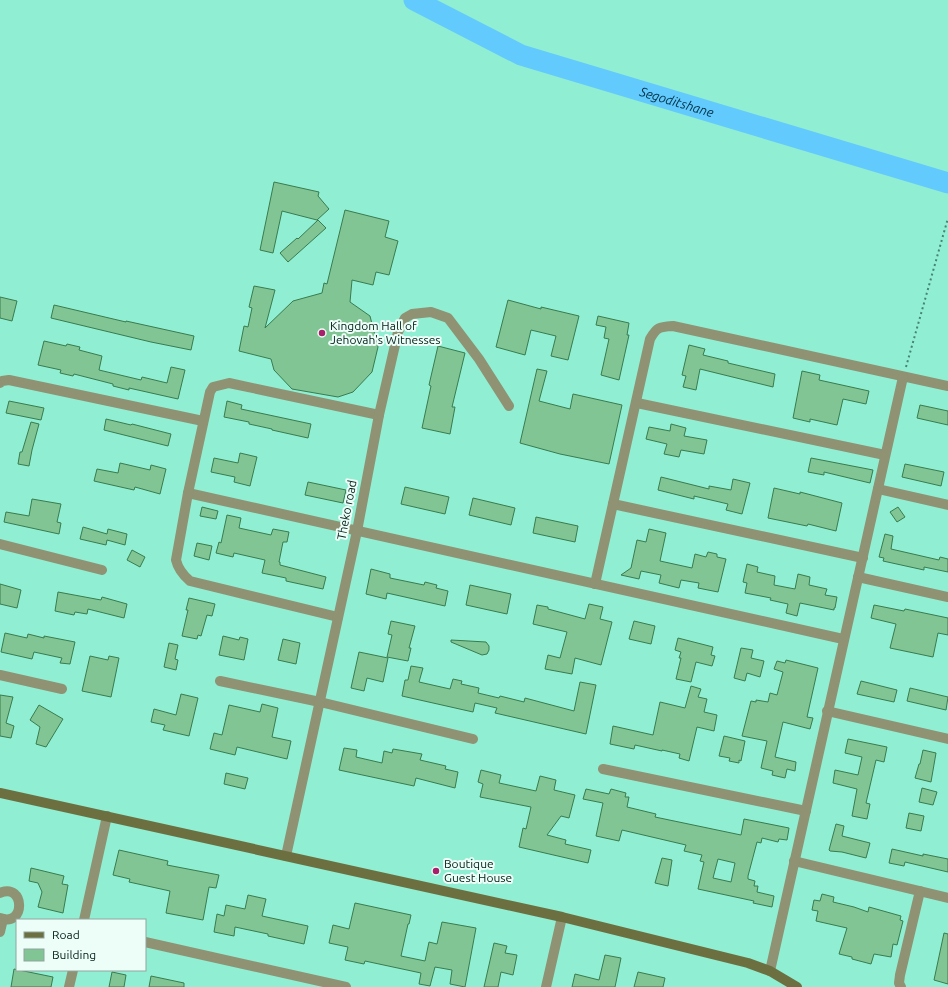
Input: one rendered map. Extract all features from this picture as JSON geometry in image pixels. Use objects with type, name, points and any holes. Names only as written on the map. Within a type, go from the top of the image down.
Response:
[{"type":"street","name":"Theko road","points":[[286,856],[357,531],[379,415],[398,332],[405,318],[412,314],[431,312],[448,318],[479,359],[509,406]]},
{"type":"street","points":[[595,584],[637,403],[650,339],[655,330],[661,327],[673,326],[948,386]]},
{"type":"street","points":[[770,972],[806,811],[826,711],[863,558],[903,376]]},
{"type":"street","points":[[5,381],[203,421]]},
{"type":"street","points":[[338,617],[190,581],[184,576],[177,566],[176,560],[188,493],[203,421],[210,392],[213,387],[229,383],[379,415]]},
{"type":"street","points":[[637,403],[885,455]]},
{"type":"street","points":[[878,489],[948,505]]},
{"type":"street","points":[[188,493],[843,639]]},
{"type":"street","points":[[613,504],[863,558]]},
{"type":"street","points":[[0,544],[102,570]]},
{"type":"street","points":[[858,577],[948,597]]},
{"type":"street","points":[[0,675],[62,689]]},
{"type":"street","points":[[220,681],[320,702],[473,739]]},
{"type":"street","points":[[826,711],[948,739]]},
{"type":"street","points":[[603,769],[806,811]]},
{"type":"street","points":[[0,793],[562,917],[748,963],[770,972],[797,987]]},
{"type":"street","points":[[84,919],[107,816]]},
{"type":"street","points":[[794,861],[948,898]]},
{"type":"street","points":[[901,987],[900,974],[920,891]]},
{"type":"street","points":[[0,893],[11,892],[17,896],[20,903],[19,910],[16,915],[10,919],[2,918],[0,932]]},
{"type":"street","points":[[546,987],[562,917]]},
{"type":"street","points":[[146,942],[346,987]]},
{"type":"street","points":[[69,987],[73,971]]},
{"type":"path","points":[[903,376],[948,218]]},
{"type":"building","points":[[274,182],[319,192],[318,196],[329,209],[317,220],[282,211],[273,253],[260,250]]},
{"type":"building","name":"Kingdom Hall of Jehovah's Witnesses","points":[[345,210],[389,221],[385,237],[398,241],[389,275],[376,272],[373,285],[352,280],[350,302],[370,316],[378,347],[372,372],[353,392],[338,397],[292,389],[274,370],[271,359],[239,351],[244,326],[248,327],[252,308],[249,307],[254,286],[275,290],[265,328],[293,301],[322,293],[324,283],[327,284]]},
{"type":"building","points":[[318,220],[326,228],[288,262],[280,253],[297,238],[298,239]]},
{"type":"building","points":[[0,297],[17,301],[12,321],[0,318]]},
{"type":"building","points":[[508,300],[541,309],[541,307],[579,316],[568,360],[551,356],[556,336],[531,330],[525,355],[496,347]]},
{"type":"building","points":[[54,305],[194,336],[191,350],[51,318]]},
{"type":"building","points":[[598,316],[629,323],[627,335],[629,335],[619,380],[601,375],[609,339],[604,338],[606,327],[596,325]]},
{"type":"building","points":[[44,341],[66,346],[67,344],[80,347],[79,350],[102,356],[99,370],[141,380],[142,377],[167,383],[171,367],[185,370],[178,399],[129,388],[129,390],[113,386],[113,384],[74,374],[73,376],[60,373],[61,370],[38,365]]},
{"type":"building","points":[[689,345],[705,349],[703,355],[728,361],[728,363],[775,374],[773,387],[700,369],[696,390],[683,387],[686,376],[682,375]]},
{"type":"building","points":[[438,346],[465,353],[452,407],[455,407],[450,434],[422,428],[431,386],[429,385]]},
{"type":"building","points":[[537,369],[547,371],[539,401],[570,409],[573,394],[622,405],[609,464],[560,454],[520,443]]},
{"type":"building","points":[[802,371],[820,375],[819,380],[869,391],[866,404],[843,399],[837,425],[810,419],[810,422],[793,418]]},
{"type":"building","points":[[9,401],[44,408],[41,420],[6,413]]},
{"type":"building","points":[[227,401],[242,405],[241,409],[311,424],[308,438],[249,424],[249,422],[224,417]]},
{"type":"building","points":[[920,405],[948,411],[948,425],[917,418]]},
{"type":"building","points":[[106,419],[171,434],[168,446],[104,430]]},
{"type":"building","points":[[31,422],[39,424],[29,466],[18,464],[20,452],[22,452]]},
{"type":"building","points":[[671,424],[686,428],[684,436],[707,440],[704,454],[681,450],[679,457],[664,454],[667,444],[646,439],[649,427],[670,431]]},
{"type":"building","points":[[240,453],[257,457],[250,486],[234,482],[235,477],[211,472],[214,458],[238,463]]},
{"type":"building","points":[[811,458],[873,470],[870,483],[824,472],[824,475],[808,472]]},
{"type":"building","points":[[120,463],[150,470],[151,465],[166,469],[160,494],[135,487],[134,490],[94,481],[97,469],[118,473]]},
{"type":"building","points":[[905,464],[944,472],[941,486],[902,477]]},
{"type":"building","points":[[661,477],[709,489],[709,486],[731,490],[733,479],[750,483],[742,514],[726,510],[728,504],[694,496],[694,499],[658,490]]},
{"type":"building","points":[[308,482],[346,490],[343,503],[305,495]]},
{"type":"building","points":[[405,487],[449,497],[445,514],[401,504]]},
{"type":"building","points":[[774,488],[800,494],[800,492],[842,503],[836,531],[808,524],[807,526],[768,518]]},
{"type":"building","points":[[473,498],[515,508],[511,525],[469,515]]},
{"type":"building","points":[[32,499],[61,504],[57,522],[61,523],[59,534],[4,522],[6,512],[29,516]]},
{"type":"building","points":[[202,507],[218,511],[216,519],[200,516]]},
{"type":"building","points":[[898,507],[905,517],[897,522],[890,512]]},
{"type":"building","points":[[227,515],[241,518],[239,528],[271,535],[273,529],[289,532],[287,542],[283,542],[279,562],[280,565],[326,577],[323,589],[286,581],[286,578],[262,573],[265,560],[234,553],[233,557],[216,553],[219,542],[221,543]]},
{"type":"building","points":[[536,517],[578,526],[575,542],[533,533]]},
{"type":"building","points":[[83,527],[107,534],[108,529],[127,534],[125,545],[107,540],[106,545],[80,539]]},
{"type":"building","points":[[649,529],[666,533],[660,561],[692,568],[695,554],[706,557],[708,552],[717,554],[717,557],[726,559],[718,592],[698,588],[699,583],[681,580],[679,588],[659,583],[661,575],[641,571],[639,579],[621,575],[631,568],[637,540],[646,542]]},
{"type":"building","points":[[885,534],[893,536],[891,549],[939,560],[940,557],[948,559],[948,572],[924,567],[924,570],[883,561],[884,558],[879,557]]},
{"type":"building","points":[[197,543],[212,546],[209,560],[194,556]]},
{"type":"building","points":[[132,550],[145,557],[140,567],[127,560]]},
{"type":"building","points":[[747,564],[758,567],[757,572],[775,576],[774,585],[795,589],[798,574],[810,577],[809,585],[827,589],[825,595],[837,597],[834,610],[800,603],[797,616],[786,613],[788,604],[770,600],[771,598],[745,593],[747,583],[743,582]]},
{"type":"building","points":[[371,569],[390,574],[390,578],[424,585],[425,582],[437,585],[436,588],[448,591],[445,606],[387,593],[386,599],[366,594]]},
{"type":"building","points":[[0,584],[21,590],[17,608],[0,604]]},
{"type":"building","points":[[470,585],[511,594],[507,614],[466,605]]},
{"type":"building","points":[[58,592],[101,600],[102,597],[127,604],[124,618],[88,609],[87,614],[75,612],[74,615],[55,611]]},
{"type":"building","points":[[189,598],[215,604],[212,616],[207,615],[201,636],[198,635],[197,639],[182,636]]},
{"type":"building","points":[[589,604],[603,607],[600,619],[612,622],[601,665],[575,658],[572,674],[545,669],[548,655],[560,658],[567,632],[533,624],[537,605],[585,619]]},
{"type":"building","points":[[874,605],[904,611],[905,609],[948,618],[948,635],[938,633],[933,657],[890,648],[896,624],[871,618]]},
{"type":"building","points":[[391,621],[415,626],[409,648],[411,648],[408,661],[387,657],[392,635],[388,634]]},
{"type":"building","points":[[634,621],[655,626],[651,644],[629,639]]},
{"type":"building","points":[[5,633],[27,638],[28,634],[44,638],[44,636],[75,642],[70,664],[60,663],[62,658],[34,652],[32,659],[1,652]]},
{"type":"building","points":[[223,636],[239,640],[240,637],[248,639],[244,660],[219,655]]},
{"type":"building","points":[[678,638],[713,647],[711,655],[715,656],[712,666],[696,662],[691,682],[676,679],[681,658],[679,658],[681,652],[675,650]]},
{"type":"building","points":[[283,639],[300,643],[296,664],[278,660]]},
{"type":"building","points":[[451,640],[486,642],[489,646],[489,650],[487,654],[482,655],[451,642]]},
{"type":"building","points":[[169,643],[178,645],[175,659],[178,660],[176,670],[164,667]]},
{"type":"building","points":[[741,648],[753,650],[751,658],[764,661],[760,677],[747,673],[745,681],[734,678]]},
{"type":"building","points":[[359,652],[388,658],[383,682],[367,678],[364,691],[351,688]]},
{"type":"building","points":[[90,656],[108,660],[109,656],[119,658],[111,697],[82,691]]},
{"type":"building","points":[[786,660],[818,668],[807,717],[813,718],[810,729],[783,722],[775,757],[796,762],[795,771],[787,769],[785,778],[772,775],[773,771],[761,768],[767,741],[742,736],[751,701],[756,702],[756,700],[768,702],[770,693],[777,695],[783,672],[774,669],[777,661],[785,663]]},
{"type":"building","points":[[411,666],[423,668],[419,682],[450,689],[453,679],[462,681],[461,684],[479,688],[478,693],[499,698],[500,696],[524,702],[525,698],[574,711],[580,682],[596,685],[586,734],[495,713],[497,708],[475,703],[473,712],[402,696],[405,680],[408,680]]},
{"type":"building","points":[[861,681],[897,690],[894,702],[857,694]]},
{"type":"building","points":[[691,686],[701,689],[698,697],[707,699],[704,712],[717,715],[714,731],[697,727],[689,761],[679,758],[680,754],[662,750],[635,745],[634,749],[610,744],[613,726],[653,735],[660,702],[685,708]]},
{"type":"building","points":[[910,688],[948,697],[946,710],[907,701]]},
{"type":"building","points":[[181,694],[198,698],[189,736],[163,730],[165,725],[151,722],[154,709],[176,715]]},
{"type":"building","points":[[0,695],[13,697],[6,723],[14,726],[11,738],[0,736]]},
{"type":"building","points":[[262,704],[278,708],[272,737],[291,741],[287,759],[237,747],[235,755],[210,749],[214,733],[222,735],[229,705],[260,712]]},
{"type":"building","points":[[39,705],[63,719],[46,747],[36,744],[40,727],[30,720]]},
{"type":"building","points":[[724,736],[745,741],[741,761],[739,760],[739,763],[729,761],[730,758],[719,756]]},
{"type":"building","points":[[848,739],[887,747],[884,762],[876,760],[866,803],[870,804],[867,819],[852,816],[857,789],[833,783],[835,770],[858,775],[862,757],[845,753]]},
{"type":"building","points":[[344,748],[357,750],[356,757],[382,763],[384,751],[392,753],[393,749],[422,754],[420,760],[446,766],[445,769],[458,772],[455,788],[416,778],[414,786],[339,770]]},
{"type":"building","points":[[923,750],[936,753],[931,782],[915,778]]},
{"type":"building","points":[[481,770],[501,775],[499,783],[536,791],[540,776],[556,780],[554,790],[575,795],[569,818],[561,816],[547,835],[566,840],[565,844],[591,850],[588,863],[519,847],[523,828],[526,829],[531,807],[480,797],[483,784],[478,782]]},
{"type":"building","points":[[226,773],[248,778],[245,789],[224,784]]},
{"type":"building","points":[[922,788],[937,792],[933,805],[919,802]]},
{"type":"building","points":[[586,789],[609,794],[611,789],[626,793],[625,797],[629,797],[627,807],[656,814],[655,817],[741,835],[744,819],[789,828],[787,840],[779,839],[778,842],[762,838],[761,843],[757,842],[748,876],[748,879],[755,881],[754,886],[758,886],[757,892],[774,896],[772,907],[753,903],[754,901],[698,889],[704,862],[700,861],[702,855],[684,851],[686,845],[622,830],[619,841],[596,836],[603,803],[583,799]],"holes":[[[718,859],[735,863],[731,882],[713,878]]]},
{"type":"building","points":[[909,813],[924,816],[921,831],[906,828]]},
{"type":"building","points":[[836,824],[844,826],[842,836],[870,843],[866,858],[829,850]]},
{"type":"building","points":[[892,849],[923,856],[923,854],[948,859],[948,872],[905,862],[904,866],[889,863]]},
{"type":"building","points":[[119,850],[168,861],[167,865],[219,875],[216,888],[209,887],[203,920],[166,913],[170,891],[129,882],[130,879],[113,875]]},
{"type":"building","points":[[662,858],[672,860],[668,886],[655,883]]},
{"type":"building","points":[[31,868],[64,876],[62,884],[68,885],[63,913],[38,907],[42,892],[38,883],[29,881]]},
{"type":"building","points":[[822,894],[834,897],[833,902],[868,912],[869,907],[901,916],[900,920],[903,921],[897,945],[893,944],[891,957],[874,954],[871,964],[839,954],[847,928],[816,921],[818,911],[812,910],[814,900],[820,901]]},
{"type":"building","points":[[248,895],[266,899],[262,916],[308,926],[304,944],[235,927],[234,936],[214,932],[217,914],[224,916],[226,905],[245,909]]},
{"type":"building","points":[[355,903],[411,915],[401,956],[425,961],[429,942],[437,944],[442,922],[476,928],[465,987],[450,984],[452,970],[435,967],[430,986],[419,984],[421,973],[365,961],[364,964],[345,960],[348,947],[329,943],[333,925],[349,929]]},
{"type":"building","points":[[944,933],[948,934],[948,984],[934,980]]},
{"type":"building","points":[[494,943],[507,946],[505,953],[517,955],[513,975],[501,972],[498,987],[484,987]]},
{"type":"building","points":[[605,955],[621,958],[615,987],[572,987],[575,974],[599,980]]},
{"type":"building","points":[[14,969],[16,971],[24,971],[53,977],[51,987],[11,987]]},
{"type":"building","points":[[112,972],[126,975],[124,987],[109,987]]},
{"type":"building","points":[[638,972],[665,978],[663,987],[634,987]]},
{"type":"building","points":[[151,976],[184,983],[184,987],[149,987]]},
{"type":"waterway","name":"Segoditshane","points":[[414,0],[521,55],[948,183]]},
{"type":"place","name":"Kingdom Hall of Jehovah's Witnesses","points":[[322,333]]},
{"type":"place","name":"Boutique Guest House","points":[[436,871]]}]
